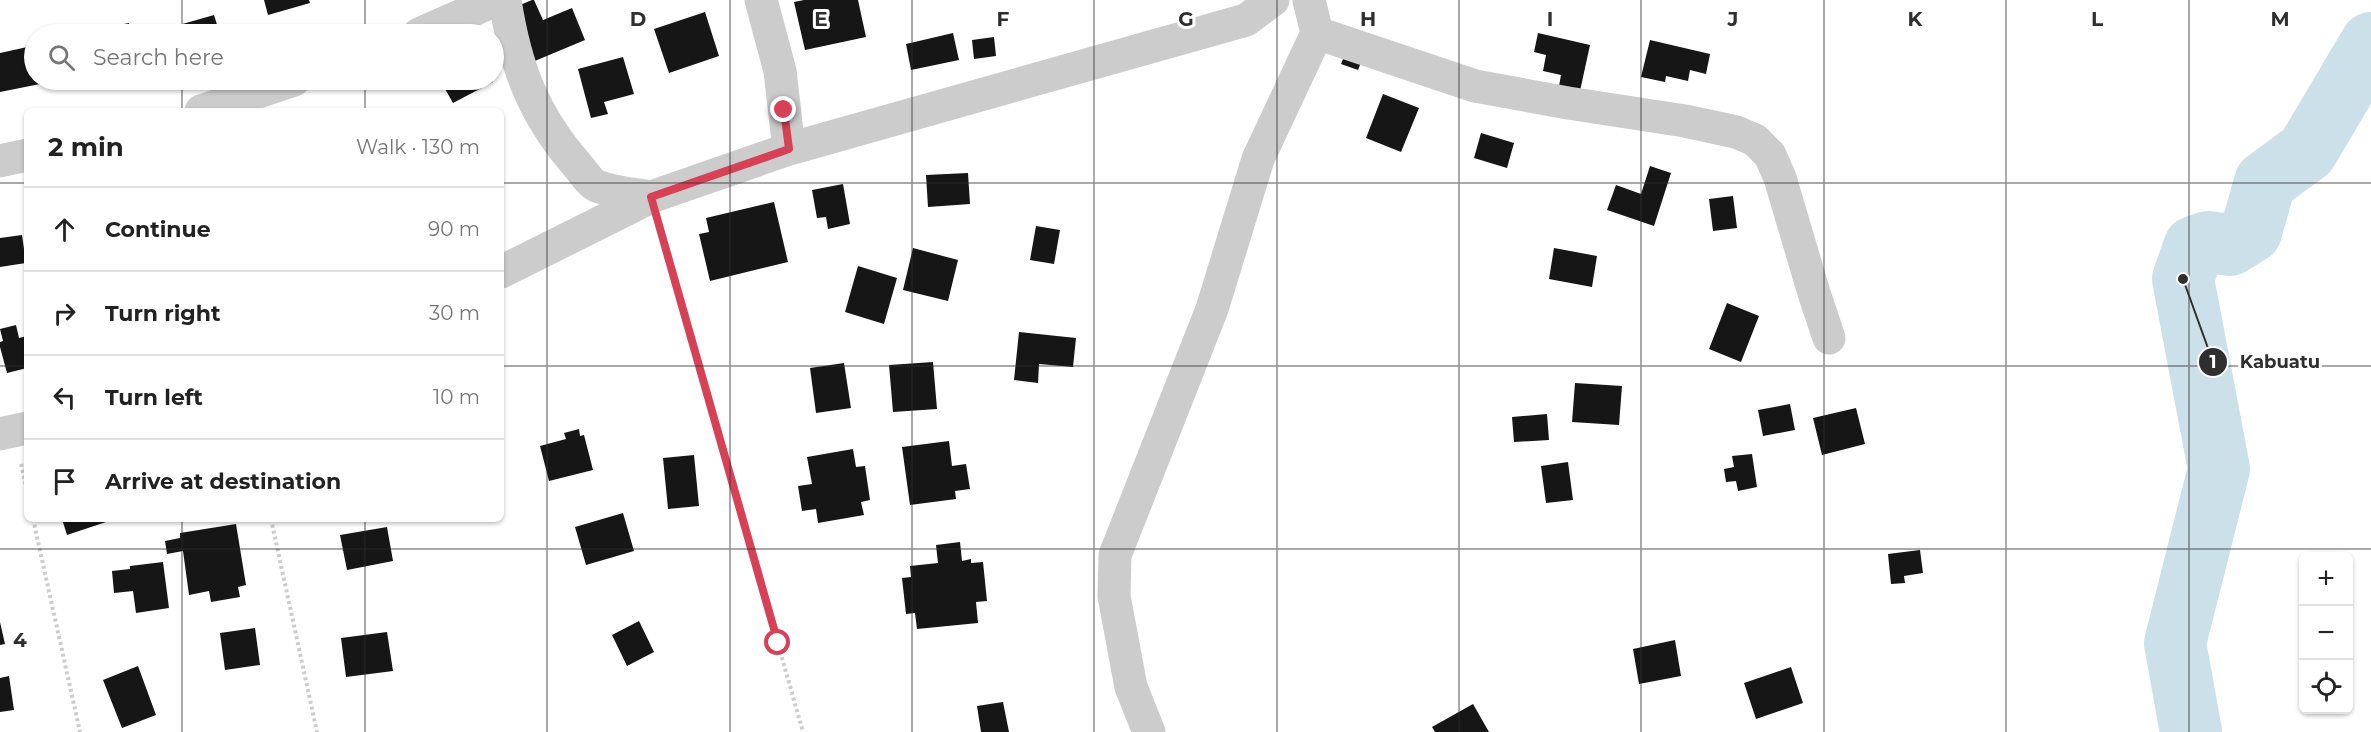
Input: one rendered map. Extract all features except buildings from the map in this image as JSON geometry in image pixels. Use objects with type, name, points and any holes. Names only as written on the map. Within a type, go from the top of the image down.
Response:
[{"type":"street","points":[[441,24],[496,0]]},
{"type":"street","points":[[505,0],[511,41],[521,73],[540,114],[566,152],[596,186],[651,197]]},
{"type":"street","points":[[761,0],[780,71],[789,149]]},
{"type":"street","points":[[504,270],[651,197],[789,149],[1246,20],[1273,0]]},
{"type":"street","points":[[1149,732],[1131,687],[1114,596],[1115,555],[1212,309],[1258,159],[1317,33],[1309,0]]},
{"type":"street","points":[[1317,33],[1474,86],[1685,121],[1736,132],[1755,140],[1770,155],[1780,178],[1814,293],[1830,338]]},
{"type":"street","points":[[210,108],[264,90]]},
{"type":"street","points":[[0,161],[24,155]]},
{"type":"street","points":[[0,434],[24,429]]},
{"type":"path","points":[[651,197],[803,732]]},
{"type":"path","points":[[34,522],[80,732]]},
{"type":"path","points":[[272,522],[317,732]]},
{"type":"waterway","points":[[2191,732],[2175,643],[2219,469],[2183,279],[2194,247],[2208,242],[2230,245],[2251,232],[2265,182],[2307,151],[2371,43]]},
{"type":"place","name":"Kabuatu","points":[[2183,279]]},
{"type":"route","points":[[778,643],[651,197],[789,149],[784,110]]}]
